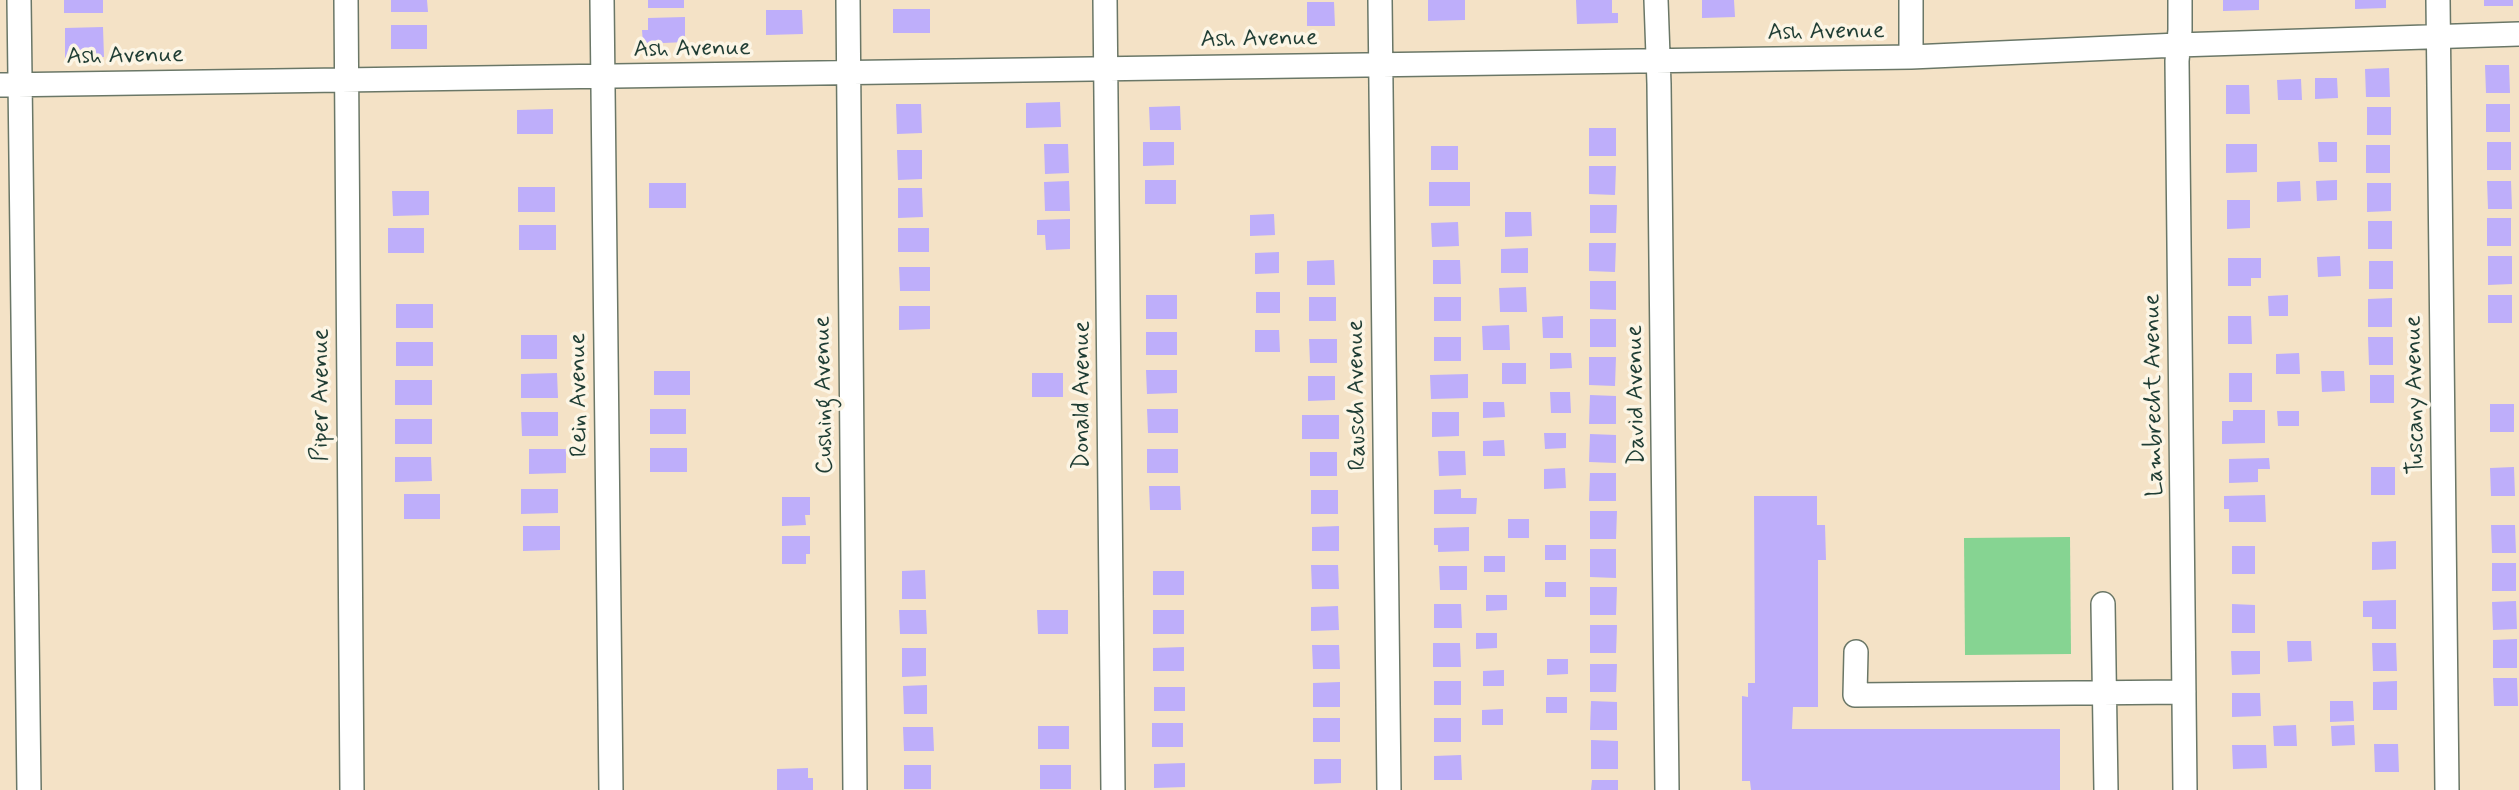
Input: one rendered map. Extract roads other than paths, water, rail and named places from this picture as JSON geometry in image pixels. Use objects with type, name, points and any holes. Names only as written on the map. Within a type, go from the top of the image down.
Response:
[{"type":"street","points":[[19,0],[10,85],[29,790]]},
{"type":"street","name":"Piper Avenue","points":[[345,0],[352,790]]},
{"type":"street","name":"Rein Avenue","points":[[602,0],[611,790]]},
{"type":"street","name":"Cushing Avenue","points":[[848,0],[855,790]]},
{"type":"street","name":"Donald Avenue","points":[[1105,0],[1113,790]]},
{"type":"street","name":"Rausch Avenue","points":[[1380,0],[1389,790]]},
{"type":"street","name":"David Avenue","points":[[1656,0],[1660,85],[1667,790]]},
{"type":"street","points":[[1910,0],[1911,57]]},
{"type":"street","name":"Lambrecht Avenue","points":[[2180,0],[2178,45],[2185,790]]},
{"type":"street","name":"Tuscany Avenue","points":[[2438,0],[2447,790]]},
{"type":"street","name":"Ash Avenue","points":[[10,85],[1911,57],[2519,34]]},
{"type":"street","points":[[2103,604],[2106,790]]},
{"type":"street","points":[[1856,652],[1855,695],[2184,692]]}]
